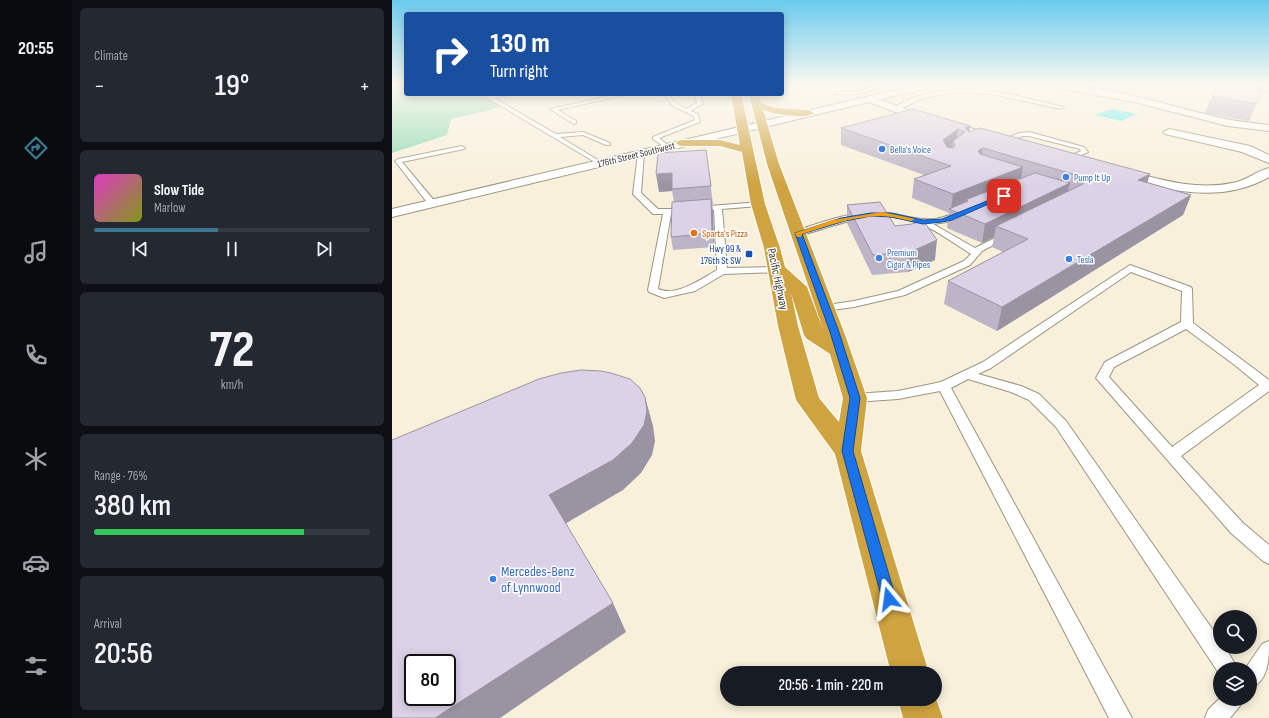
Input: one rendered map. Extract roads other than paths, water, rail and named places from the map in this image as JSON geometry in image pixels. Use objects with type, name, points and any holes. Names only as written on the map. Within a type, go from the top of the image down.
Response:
[{"type":"highway","name":"Pacific Highway","points":[[741,119],[758,204],[777,270],[788,326],[808,400],[848,451],[908,666]]},
{"type":"highway","name":"Pacific Highway","points":[[760,119],[773,164],[825,308],[855,398],[848,451]]},
{"type":"highway","points":[[682,143],[720,143],[747,150]]},
{"type":"highway","points":[[777,270],[798,287],[814,335],[840,351]]},
{"type":"highway","points":[[919,706],[923,718]]},
{"type":"street","name":"176th Street Southwest","points":[[392,213],[785,119]]},
{"type":"street","points":[[929,119],[1023,147]]},
{"type":"street","points":[[1210,119],[1228,123],[1269,128]]},
{"type":"street","points":[[1169,132],[1246,149],[1269,159]]},
{"type":"street","points":[[1052,156],[1082,165]]},
{"type":"street","points":[[1107,169],[1158,183],[1201,189],[1235,187],[1261,177],[1269,172]]},
{"type":"lane","points":[[526,119],[600,163]]},
{"type":"lane","points":[[569,119],[574,122]]},
{"type":"lane","points":[[667,147],[655,138],[664,132],[682,128],[698,121],[697,119]]},
{"type":"lane","points":[[556,136],[585,133],[608,144]]},
{"type":"lane","points":[[1002,140],[1022,134],[1029,134],[1082,148],[1085,152],[1066,160]]},
{"type":"lane","points":[[432,203],[398,161],[462,148]]},
{"type":"lane","points":[[641,153],[638,194],[656,212],[758,204]]},
{"type":"lane","points":[[718,208],[722,271]]},
{"type":"lane","points":[[798,233],[844,219],[871,214],[891,215],[932,222],[950,219],[970,210]]},
{"type":"lane","points":[[667,212],[653,290],[664,295],[691,289],[722,271],[777,270]]},
{"type":"lane","points":[[921,221],[975,252]]},
{"type":"lane","points":[[825,308],[854,304],[901,293],[967,263],[972,260],[975,252],[1014,232]]},
{"type":"lane","points":[[855,398],[898,395],[944,386],[968,375],[987,365],[1130,268],[1187,290],[1187,324]]},
{"type":"lane","points":[[1172,455],[1268,386],[1240,363],[1187,324]]},
{"type":"lane","points":[[1187,324],[1109,365],[1102,378],[1237,528],[1269,556]]},
{"type":"lane","points":[[968,375],[1016,389],[1034,396],[1061,424],[1223,662]]},
{"type":"lane","points":[[944,386],[1121,718]]},
{"type":"lane","points":[[1257,669],[1269,651]]},
{"type":"lane","points":[[1216,718],[1227,706]]},
{"type":"water","points":[[1110,119],[1127,119],[1121,121]]},
{"type":"place","name":"Bella's Voice","points":[[882,149]]},
{"type":"place","name":"Pump It Up","points":[[1066,177]]},
{"type":"place","name":"Sparta's Pizza","points":[[694,233]]},
{"type":"place","name":"Hwy 99 & 176th St SW","points":[[749,254]]},
{"type":"place","name":"Premium Cigar & Pipes","points":[[879,258]]},
{"type":"place","name":"Tesla","points":[[1069,259]]},
{"type":"place","name":"Mercedes-Benz of Lynnwood","points":[[493,579]]}]
